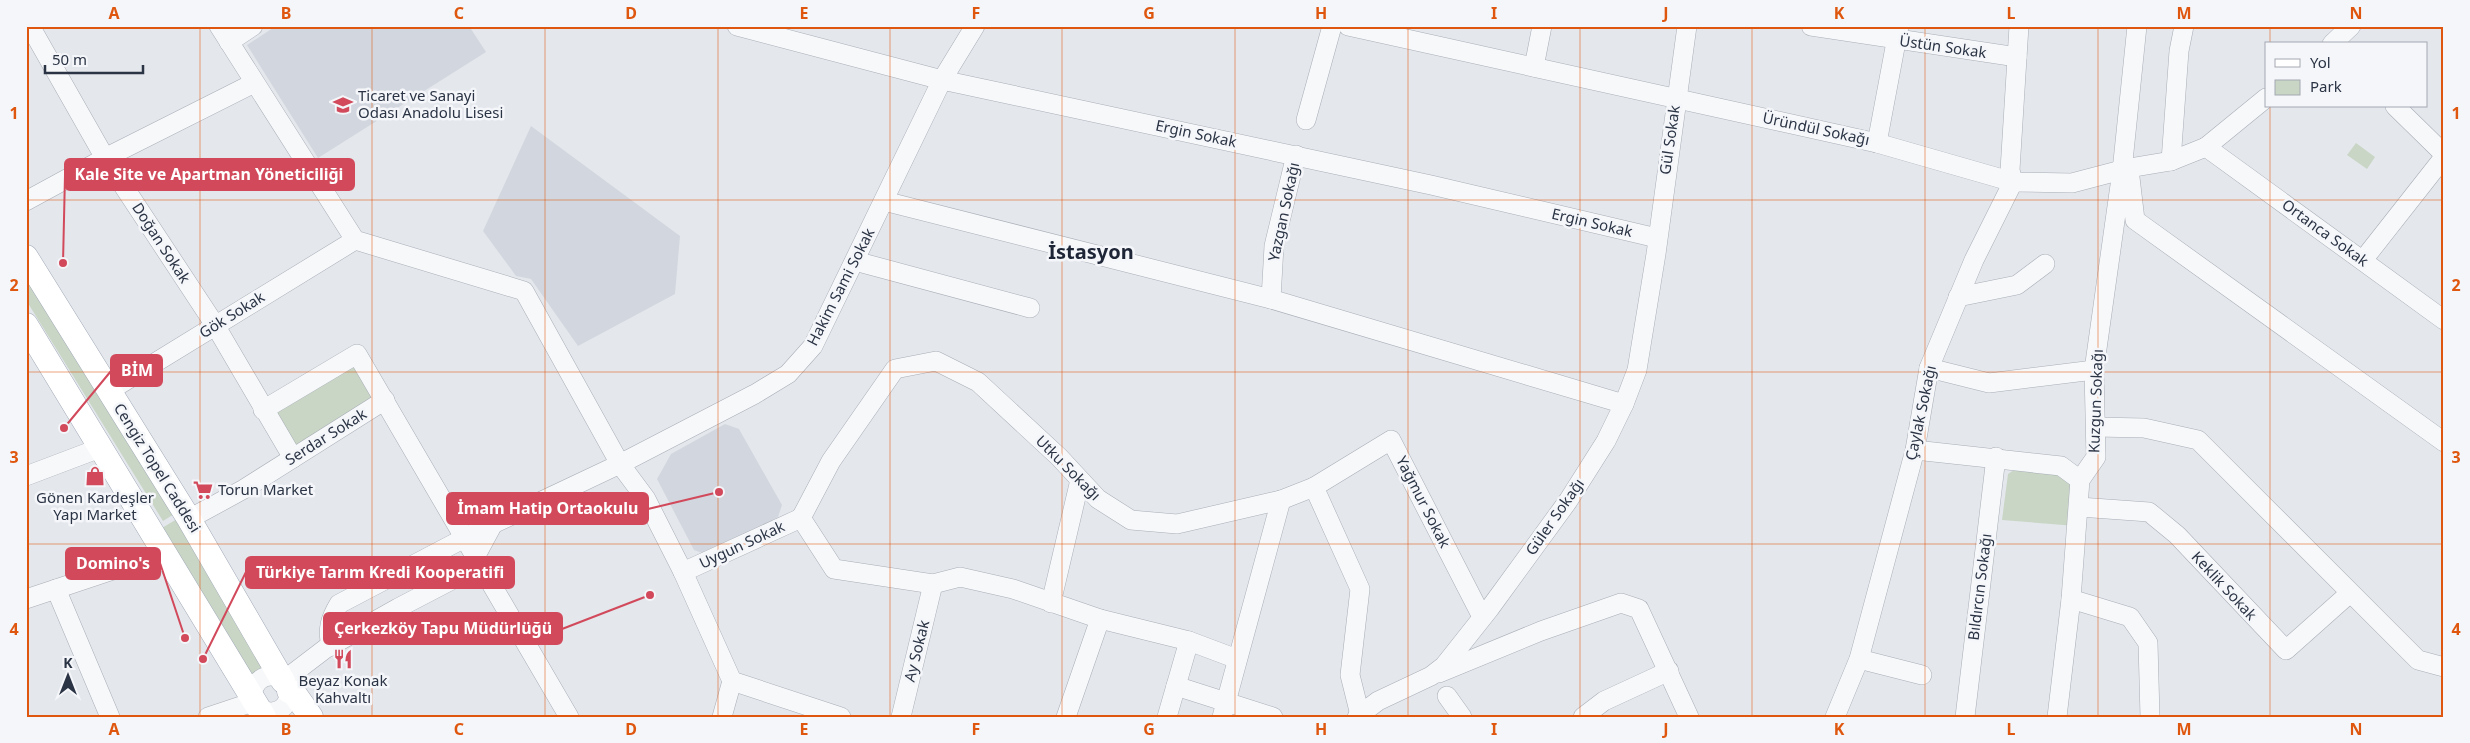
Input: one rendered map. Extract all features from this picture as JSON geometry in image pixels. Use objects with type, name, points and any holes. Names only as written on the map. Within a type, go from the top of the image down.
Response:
[{"type":"main road","name":"Cengiz Topel Caddesi","points":[[26,257],[189,519],[286,686],[294,693],[311,717]]},
{"type":"main road","points":[[26,325],[258,709]]},
{"type":"street","name":"Doğan Sokak","points":[[30,26],[105,158],[215,326],[293,458]]},
{"type":"street","points":[[219,26],[355,240],[524,291],[620,464],[646,499],[684,572],[732,681],[722,717]]},
{"type":"street","points":[[229,42],[254,26]]},
{"type":"street","name":"Ergin Sokak","points":[[737,26],[942,80],[1296,155],[1656,246]]},
{"type":"street","name":"Hakim Sami Sokak","points":[[331,646],[328,630],[331,617],[339,604],[493,524],[620,464],[755,394],[788,374],[813,346],[942,80],[975,26]]},
{"type":"street","points":[[1306,120],[1332,26]]},
{"type":"street","name":"Üründül Sokağı","points":[[1348,26],[1410,33],[1534,68],[1878,143],[2013,182],[2072,183],[2171,161],[2206,147],[2265,99]]},
{"type":"street","points":[[1534,68],[1542,26]]},
{"type":"street","name":"Gül Sokak","points":[[1656,246],[1686,26]]},
{"type":"street","name":"Üstün Sokak","points":[[1811,26],[1897,33],[2017,57]]},
{"type":"street","points":[[2013,182],[2010,170],[2019,26]]},
{"type":"street","points":[[2137,26],[2125,170],[2135,220],[2444,442]]},
{"type":"street","points":[[2171,161],[2179,51],[2184,26]]},
{"type":"street","points":[[2334,42],[2351,26]]},
{"type":"street","points":[[1878,143],[1897,33]]},
{"type":"street","points":[[26,200],[254,83]]},
{"type":"street","points":[[2363,260],[2441,149],[2397,108]]},
{"type":"street","name":"Ortanca Sokak","points":[[2206,147],[2444,320]]},
{"type":"street","name":"Yazgan Sokağı","points":[[1271,299],[1274,246],[1296,155]]},
{"type":"street","name":"Kuzgun Sokağı","points":[[2080,480],[2096,457],[2094,370],[2125,170]]},
{"type":"street","name":"Çaylak Sokağı","points":[[1835,717],[1859,659],[1915,450],[1928,368],[1974,260],[2013,182]]},
{"type":"street","points":[[884,201],[1271,299],[1624,404]]},
{"type":"street","name":"Gök Sokak","points":[[109,391],[355,240]]},
{"type":"street","name":"Güler Sokağı","points":[[1358,716],[1378,701],[1431,676],[1444,666],[1568,501],[1606,440],[1624,404],[1637,370],[1656,246]]},
{"type":"street","points":[[855,261],[1030,308]]},
{"type":"street","points":[[1958,297],[2017,285],[2045,264]]},
{"type":"street","points":[[264,410],[356,354],[385,400],[569,717]]},
{"type":"street","name":"Utku Sokağı","points":[[801,518],[831,462],[895,369],[936,361],[978,382],[1052,450],[1098,499],[1131,520],[1177,524],[1281,500],[1314,487]]},
{"type":"street","points":[[1928,368],[1989,383],[2094,370]]},
{"type":"street","name":"Serdar Sokak","points":[[189,519],[244,489],[385,400]]},
{"type":"street","points":[[2096,427],[2144,428],[2198,440],[2418,660],[2444,667]]},
{"type":"street","name":"Yağmur Sokak","points":[[1314,487],[1391,440],[1482,617]]},
{"type":"street","points":[[26,476],[100,448]]},
{"type":"street","points":[[1915,450],[1996,457],[2061,466],[2080,480],[2071,599],[2057,717]]},
{"type":"street","name":"Bıldırcın Sokağı","points":[[1965,717],[1996,457]]},
{"type":"street","points":[[1051,603],[1080,480]]},
{"type":"street","points":[[1314,487],[1360,589],[1350,675],[1358,716]]},
{"type":"street","points":[[1224,709],[1281,500]]},
{"type":"street","name":"Keklik Sokak","points":[[2079,507],[2149,512],[2177,535],[2286,650],[2350,593]]},
{"type":"street","points":[[801,518],[834,569],[933,584],[960,577],[1013,589],[1100,619],[1189,641],[1237,658]]},
{"type":"street","name":"Uygun Sokak","points":[[684,572],[801,518]]},
{"type":"street","points":[[286,686],[331,646],[467,572],[493,524]]},
{"type":"street","points":[[26,599],[164,553]]},
{"type":"street","name":"Ay Sokak","points":[[900,717],[933,584]]},
{"type":"street","points":[[56,589],[110,717]]},
{"type":"street","points":[[2071,599],[2130,617],[2148,643],[2150,717]]},
{"type":"street","points":[[1431,676],[1541,631],[1622,603],[1639,609],[1689,717]]},
{"type":"street","points":[[1066,717],[1100,619]]},
{"type":"street","points":[[1167,717],[1189,641]]},
{"type":"street","points":[[1859,659],[1922,675]]},
{"type":"street","points":[[1583,717],[1604,701],[1669,671]]},
{"type":"street","points":[[258,709],[254,689],[260,679],[272,676],[286,686]]},
{"type":"street","points":[[732,681],[841,717]]},
{"type":"street","points":[[208,717],[258,709],[267,712],[279,710],[287,702],[286,686]]},
{"type":"street","points":[[1176,686],[1224,709],[1273,717]]},
{"type":"street","points":[[1447,696],[1462,717]]},
{"type":"shaded area","name":"Ticaret ve Sanayi Odası Anadolu Lisesi","points":[[276,26],[469,26],[486,52],[318,158],[247,45]]},
{"type":"shaded area","points":[[531,126],[680,236],[675,294],[578,346],[531,279],[516,276],[483,231]]},
{"type":"shaded area","points":[[725,424],[739,429],[782,505],[778,517],[708,555],[694,550],[657,479],[671,454]]},
{"type":"green space","points":[[2356,143],[2375,157],[2367,169],[2347,155]]},
{"type":"green space","points":[[26,264],[179,511],[163,521],[26,300]]},
{"type":"green space","points":[[354,366],[376,397],[298,445],[295,443],[277,412]]},
{"type":"green space","points":[[2014,470],[2057,473],[2073,483],[2076,526],[2002,520],[2008,474]]},
{"type":"green space","points":[[177,519],[269,670],[251,682],[162,528]]},
{"type":"place","name":"Ticaret ve Sanayi Odası Anadolu Lisesi","points":[[343,105]]},
{"type":"place","name":"Kale Site ve Apartman Yöneticiliği","points":[[63,263]]},
{"type":"place","name":"BİM","points":[[64,428]]},
{"type":"place","name":"Gönen Kardeşler Yapı Market","points":[[95,476]]},
{"type":"place","name":"Torun Market","points":[[203,490]]},
{"type":"place","name":"İmam Hatip Ortaokulu","points":[[719,492]]},
{"type":"place","name":"Çerkezköy Tapu Müdürlüğü","points":[[650,595]]},
{"type":"place","name":"Domino's","points":[[185,638]]},
{"type":"place","name":"Türkiye Tarım Kredi Kooperatifi","points":[[203,659]]},
{"type":"place","name":"Beyaz Konak Kahvaltı","points":[[343,659]]},
{"type":"district","name":"İstasyon","points":[[1091,252]]}]
